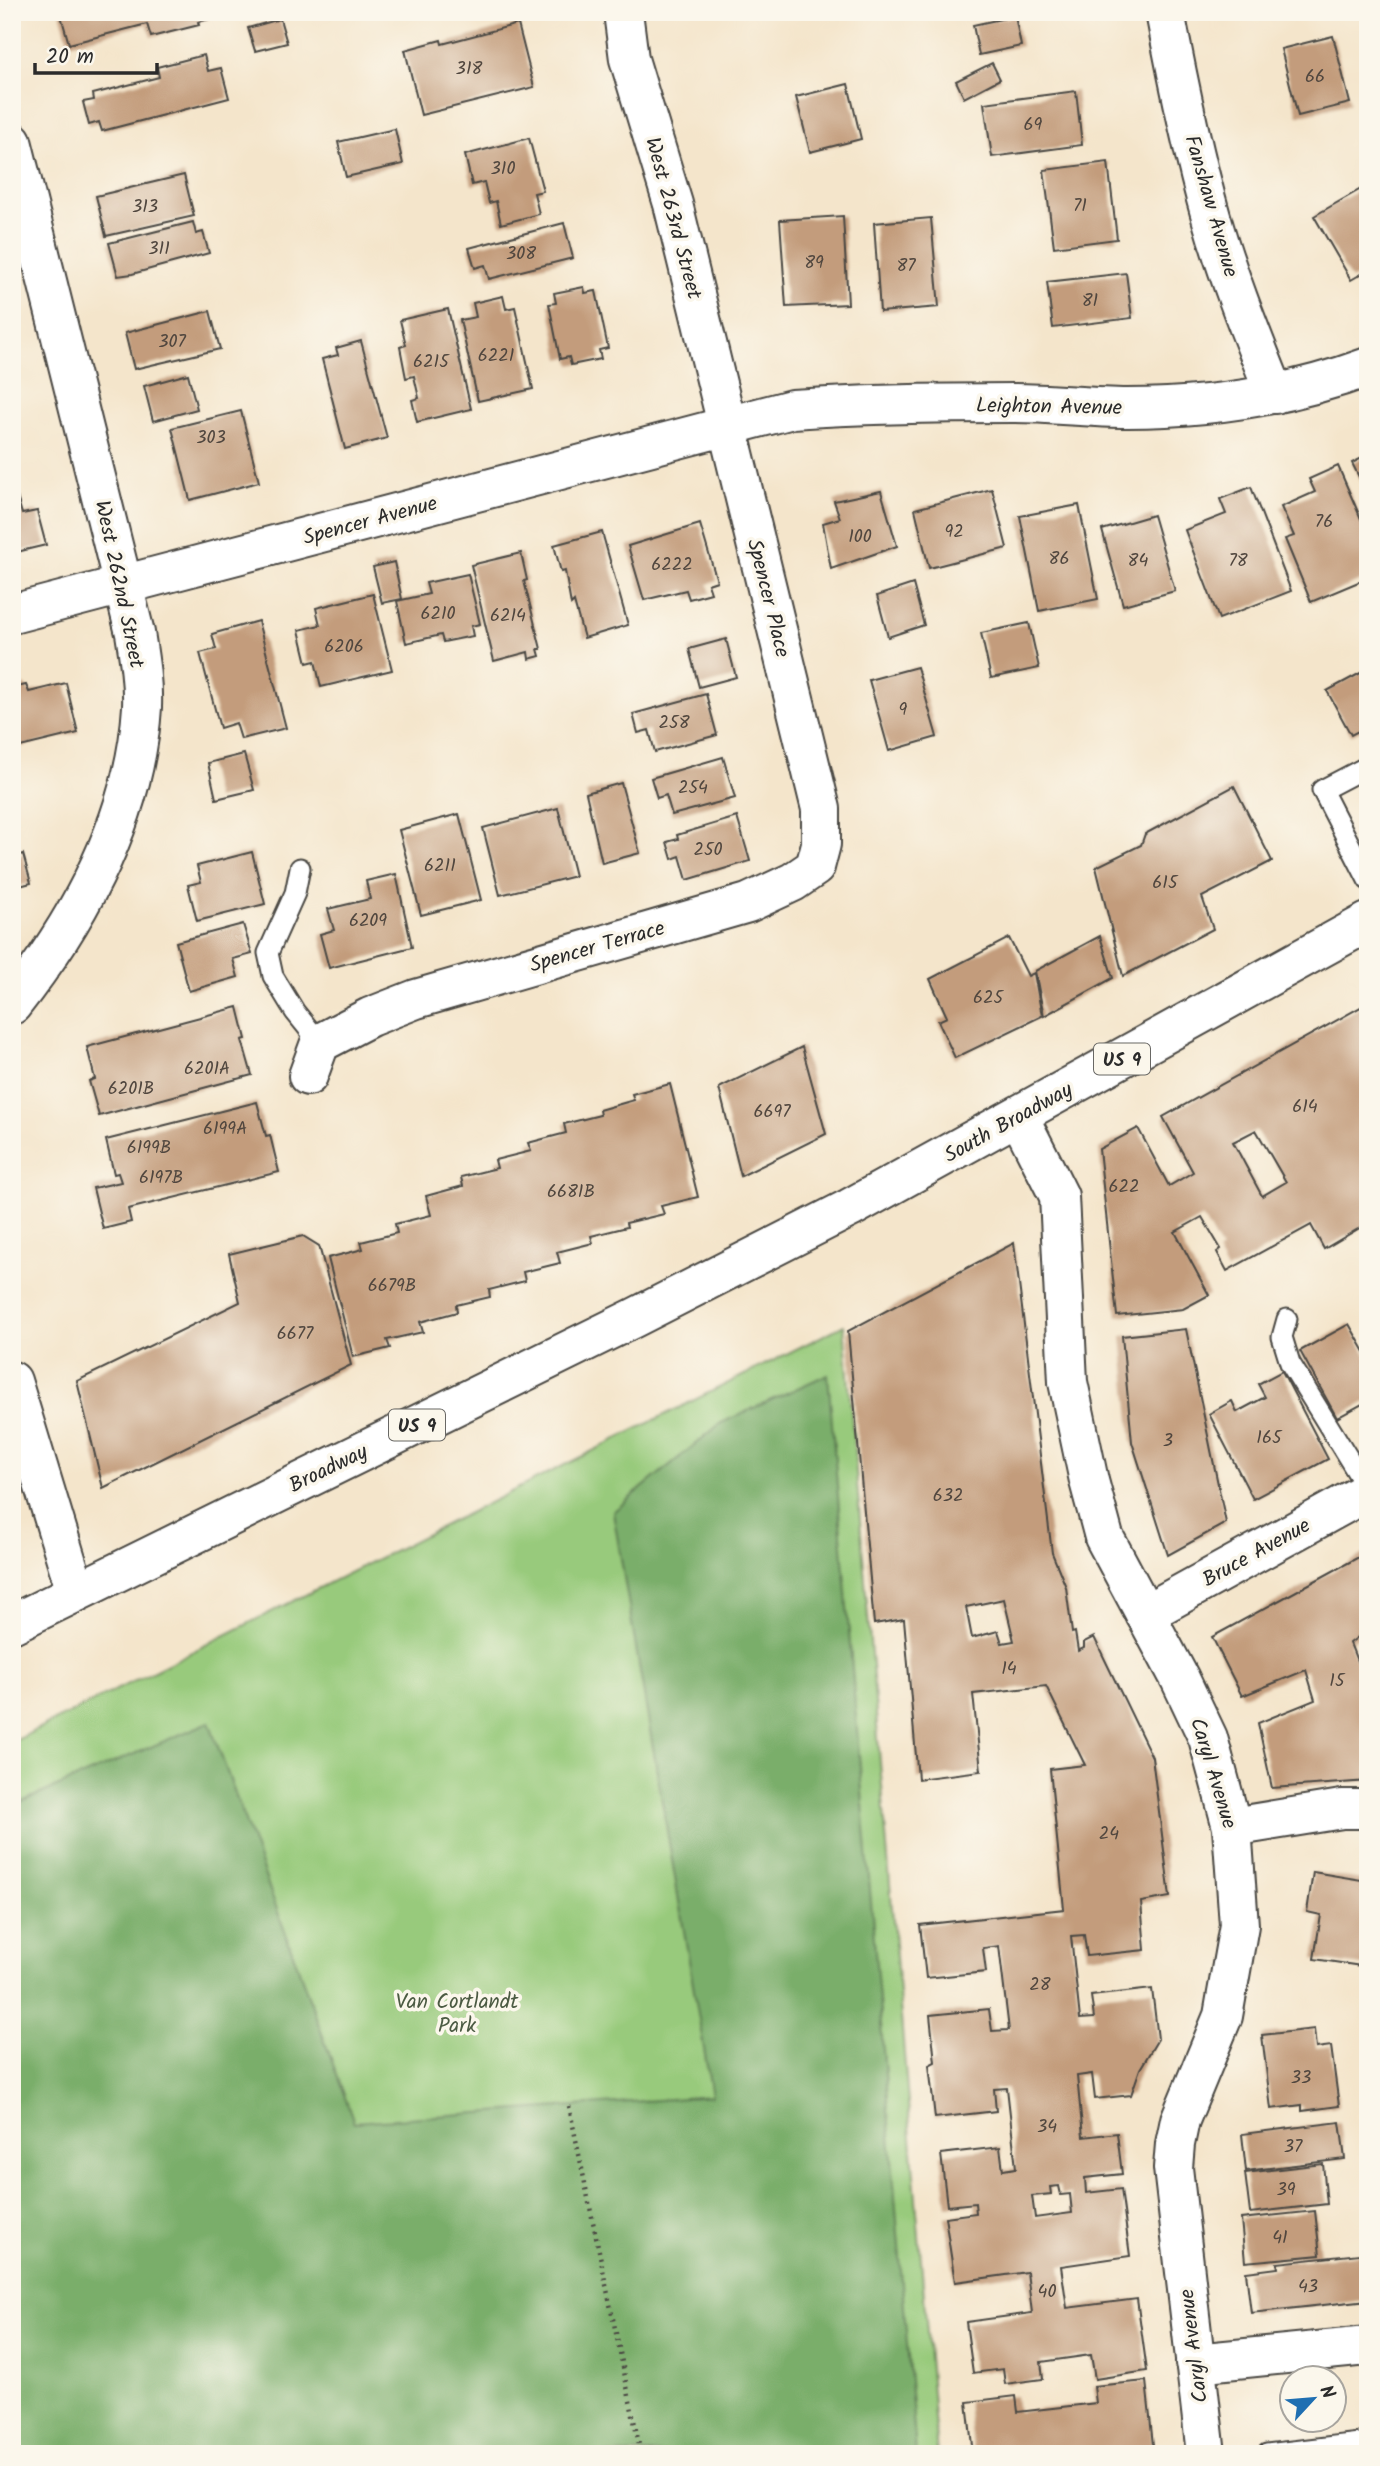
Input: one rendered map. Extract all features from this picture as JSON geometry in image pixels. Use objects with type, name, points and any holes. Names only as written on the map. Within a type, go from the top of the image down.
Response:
[{"type":"street","name":"West 263rd Street","points":[[623,12],[629,59],[673,204],[728,424]]},
{"type":"street","name":"Fanshaw Avenue","points":[[1165,12],[1176,72],[1212,218],[1275,394]]},
{"type":"street","name":"West 262nd Street","points":[[12,141],[124,586],[141,672],[142,707],[128,791],[112,839],[85,895],[56,945],[12,1005]]},
{"type":"street","name":"Leighton Avenue","points":[[728,424],[792,409],[850,405],[1018,403],[1128,408],[1213,402],[1275,394],[1329,381],[1368,367]]},
{"type":"street","name":"Spencer Avenue","points":[[12,614],[728,424]]},
{"type":"street","name":"Spencer Place","points":[[728,424],[811,772]]},
{"type":"street","name":"Spencer Terrace","points":[[314,1060],[370,1017],[416,999],[748,903],[793,882],[816,867],[821,844],[821,808],[811,772]]},
{"type":"street","name":"South Broadway","points":[[756,1255],[1019,1117],[1368,922]]},
{"type":"street","name":"Caryl Avenue","points":[[1019,1117],[1059,1196],[1068,1382],[1104,1537],[1180,1679],[1208,1738],[1232,1827],[1239,1925],[1223,2016],[1188,2095],[1180,2120],[1174,2156],[1175,2193],[1206,2454]]},
{"type":"street","name":"Broadway","points":[[12,1624],[635,1318],[756,1255]]},
{"type":"street","points":[[12,1381],[76,1592]]},
{"type":"street","name":"Bruce Avenue","points":[[1145,1614],[1368,1490]]},
{"type":"street","points":[[1232,1827],[1342,1809],[1368,1809]]},
{"type":"street","points":[[1195,2363],[1368,2346]]},
{"type":"lane","points":[[1368,766],[1322,790],[1368,880]]},
{"type":"lane","points":[[300,868],[295,893],[268,953],[273,976],[295,1012],[314,1060]]},
{"type":"lane","points":[[1287,1318],[1282,1337],[1290,1363],[1368,1490]]},
{"type":"lane","points":[[1267,2454],[1368,2442]]},
{"type":"path","points":[[569,2106],[641,2454]]},
{"type":"green space","name":"Van Cortlandt Park","points":[[844,1325],[937,2454],[12,2454],[12,1742]]},
{"type":"green space","name":"Van Cortlandt Park","points":[[828,1374],[916,2454],[12,2454],[12,1806],[209,1722],[354,2122],[712,2096],[613,1512],[721,1423]]},
{"type":"building","points":[[60,12],[207,12],[209,19],[198,22],[199,25],[151,37],[147,24],[69,44]]},
{"type":"building","points":[[1015,16],[1021,46],[979,55],[973,25]]},
{"type":"building","points":[[280,19],[287,43],[255,51],[248,28]]},
{"type":"building","points":[[518,24],[534,87],[421,115],[405,50],[441,40],[442,44]]},
{"type":"building","points":[[1333,36],[1350,103],[1298,116],[1281,49]]},
{"type":"building","points":[[204,55],[208,71],[221,68],[229,98],[102,131],[99,122],[89,125],[83,102],[94,100],[93,94],[159,77],[157,67]]},
{"type":"building","points":[[992,63],[1000,79],[964,98],[956,81]]},
{"type":"building","points":[[848,84],[861,139],[810,152],[796,97]]},
{"type":"building","points":[[1076,91],[1082,145],[992,157],[984,103]]},
{"type":"building","points":[[395,129],[403,164],[346,177],[338,142]]},
{"type":"building","points":[[529,138],[543,191],[534,193],[539,214],[501,224],[496,201],[489,203],[484,182],[472,185],[465,155]]},
{"type":"building","points":[[1108,162],[1117,239],[1054,247],[1044,170]]},
{"type":"building","points":[[184,175],[194,216],[106,236],[96,196]]},
{"type":"building","points":[[1368,185],[1368,270],[1351,280],[1314,216]]},
{"type":"building","points":[[843,216],[848,304],[786,307],[780,220]]},
{"type":"building","points":[[931,218],[939,307],[880,312],[874,223]]},
{"type":"building","points":[[193,222],[196,234],[203,232],[209,253],[118,276],[109,243]]},
{"type":"building","points":[[564,223],[573,258],[489,279],[485,265],[475,268],[469,248]]},
{"type":"building","points":[[1126,273],[1132,318],[1053,328],[1047,282]]},
{"type":"building","points":[[584,287],[585,293],[596,291],[608,348],[599,350],[601,359],[571,365],[569,357],[560,359],[549,304],[556,303],[554,293]]},
{"type":"building","points":[[503,296],[506,309],[515,307],[533,389],[478,401],[460,320],[476,317],[473,303]]},
{"type":"building","points":[[448,309],[471,409],[417,422],[412,400],[419,398],[414,376],[406,378],[400,347],[406,345],[400,320]]},
{"type":"building","points":[[210,311],[220,349],[134,369],[125,333]]},
{"type":"building","points":[[361,341],[387,438],[345,449],[322,359],[338,355],[336,348]]},
{"type":"building","points":[[188,374],[197,409],[153,421],[144,386]]},
{"type":"building","points":[[241,411],[259,482],[190,500],[172,428]]},
{"type":"building","points":[[1368,455],[1368,495],[1352,463]]},
{"type":"building","points":[[1338,466],[1368,535],[1368,578],[1311,602],[1285,539],[1294,536],[1281,507],[1315,492],[1309,479]]},
{"type":"building","points":[[12,479],[22,514],[37,511],[46,545],[21,551],[12,557]]},
{"type":"building","points":[[1251,487],[1291,591],[1219,619],[1185,530],[1226,514],[1220,499]]},
{"type":"building","points":[[992,489],[1007,548],[929,568],[915,509]]},
{"type":"building","points":[[881,491],[897,546],[831,569],[823,523],[840,518],[834,501]]},
{"type":"building","points":[[1079,505],[1098,599],[1039,611],[1020,516]]},
{"type":"building","points":[[1153,515],[1175,591],[1123,605],[1102,530]]},
{"type":"building","points":[[700,524],[717,581],[708,584],[711,593],[689,599],[686,590],[644,600],[628,546]]},
{"type":"building","points":[[602,532],[628,625],[584,638],[574,602],[571,605],[565,571],[561,572],[554,545]]},
{"type":"building","points":[[521,553],[527,580],[524,581],[541,649],[538,649],[540,656],[529,659],[528,652],[494,661],[471,565]]},
{"type":"building","points":[[394,562],[402,599],[382,603],[373,567]]},
{"type":"building","points":[[468,574],[480,624],[471,626],[473,636],[443,642],[441,635],[406,643],[397,601],[429,594],[426,583]]},
{"type":"building","points":[[913,584],[924,625],[888,637],[877,596]]},
{"type":"building","points":[[373,594],[392,670],[321,687],[315,661],[307,663],[299,630],[320,625],[316,608]]},
{"type":"building","points":[[258,621],[286,728],[241,739],[236,723],[220,728],[200,653],[216,649],[212,634]]},
{"type":"building","points":[[1029,623],[1039,668],[991,678],[981,633]]},
{"type":"building","points":[[726,639],[736,677],[699,687],[689,649]]},
{"type":"building","points":[[917,667],[937,737],[889,751],[869,680]]},
{"type":"building","points":[[1368,669],[1368,726],[1351,735],[1327,691]]},
{"type":"building","points":[[66,683],[78,733],[12,749],[12,688],[26,685],[29,692]]},
{"type":"building","points":[[706,694],[717,735],[655,752],[649,730],[638,733],[633,714]]},
{"type":"building","points":[[244,754],[254,790],[216,799],[208,763]]},
{"type":"building","points":[[723,757],[735,798],[672,815],[666,795],[657,798],[651,778]]},
{"type":"building","points":[[621,783],[640,853],[602,863],[586,793]]},
{"type":"building","points":[[1234,786],[1272,861],[1202,897],[1213,929],[1123,976],[1096,867],[1141,845],[1145,834]]},
{"type":"building","points":[[558,808],[575,876],[500,895],[483,828]]},
{"type":"building","points":[[459,814],[481,900],[421,915],[399,830]]},
{"type":"building","points":[[737,817],[750,861],[687,880],[680,856],[672,859],[667,842],[678,839],[677,835]]},
{"type":"building","points":[[252,852],[265,904],[197,921],[188,885],[201,882],[197,866]]},
{"type":"building","points":[[23,854],[31,883],[12,888],[12,857]]},
{"type":"building","points":[[396,874],[412,947],[329,968],[320,934],[334,930],[328,909],[370,899],[366,881]]},
{"type":"building","points":[[243,924],[252,954],[233,959],[238,977],[189,991],[176,942]]},
{"type":"building","points":[[1100,936],[1113,978],[1044,1016],[1035,971]]},
{"type":"building","points":[[1009,938],[1028,976],[1034,973],[1042,1016],[955,1058],[938,1021],[947,1017],[930,979]]},
{"type":"building","points":[[1368,1003],[1368,1223],[1324,1249],[1311,1225],[1227,1271],[1217,1252],[1221,1249],[1202,1217],[1175,1232],[1209,1295],[1183,1309],[1117,1316],[1099,1149],[1138,1128],[1169,1186],[1193,1172],[1163,1117]],"holes":[[[1256,1130],[1286,1182],[1262,1196],[1233,1142]]]},
{"type":"building","points":[[238,1007],[246,1039],[242,1040],[252,1075],[99,1116],[89,1081],[95,1079],[87,1047]]},
{"type":"building","points":[[802,1047],[826,1134],[741,1176],[719,1088]]},
{"type":"building","points":[[670,1084],[698,1197],[661,1206],[664,1214],[626,1223],[627,1227],[591,1236],[593,1243],[557,1252],[560,1263],[523,1272],[525,1281],[489,1290],[490,1297],[456,1305],[457,1312],[420,1322],[423,1332],[387,1340],[390,1348],[353,1357],[328,1258],[363,1249],[361,1242],[397,1233],[395,1224],[431,1215],[426,1196],[463,1186],[461,1177],[497,1168],[495,1160],[531,1151],[528,1143],[566,1133],[564,1124],[600,1115],[599,1110],[634,1100],[632,1094]]},
{"type":"building","points":[[257,1102],[266,1136],[270,1135],[279,1172],[128,1209],[131,1222],[103,1229],[93,1188],[121,1182],[118,1173],[114,1174],[106,1140]]},
{"type":"building","points":[[303,1236],[319,1246],[351,1365],[103,1488],[77,1381],[240,1302],[229,1254]]},
{"type":"building","points":[[1014,1243],[1052,1553],[1066,1587],[1072,1633],[1075,1632],[1078,1651],[1084,1648],[1084,1642],[1094,1637],[1152,1757],[1170,1897],[1141,1902],[1145,1950],[1087,1956],[1084,1935],[1071,1936],[1080,2019],[1094,2018],[1091,1996],[1152,1989],[1158,2039],[1140,2069],[1131,2095],[1095,2099],[1092,2074],[1077,2076],[1083,2137],[1117,2133],[1122,2174],[1085,2178],[1086,2193],[1121,2189],[1130,2256],[1061,2266],[1067,2308],[1137,2299],[1147,2371],[1095,2379],[1091,2355],[1041,2362],[1043,2379],[1005,2384],[1003,2369],[973,2373],[966,2322],[1032,2313],[1027,2272],[955,2282],[945,2217],[976,2213],[975,2203],[947,2206],[941,2154],[1000,2147],[1003,2170],[1016,2168],[1007,2088],[994,2089],[996,2111],[935,2118],[929,2065],[935,2062],[930,2015],[989,2009],[992,2031],[1009,2030],[999,1946],[983,1948],[986,1972],[926,1978],[920,1925],[1064,1909],[1050,1769],[1085,1765],[1046,1686],[973,1694],[981,1771],[918,1779],[904,1619],[874,1624],[848,1331]],"holes":[[[1004,1599],[1014,1641],[1002,1643],[998,1631],[972,1638],[966,1607]],[[1059,2186],[1061,2195],[1070,2194],[1072,2213],[1035,2218],[1032,2196],[1051,2194],[1050,2187]]]},
{"type":"building","points":[[1349,1324],[1368,1357],[1368,1401],[1337,1418],[1300,1351]]},
{"type":"building","points":[[1186,1329],[1226,1523],[1168,1555],[1132,1442],[1122,1336]]},
{"type":"building","points":[[1282,1371],[1328,1459],[1253,1499],[1209,1414],[1232,1401],[1237,1412],[1265,1397],[1258,1384]]},
{"type":"building","points":[[1368,1552],[1368,1644],[1362,1634],[1350,1643],[1368,1689],[1368,1781],[1272,1788],[1258,1723],[1315,1700],[1306,1670],[1242,1696],[1212,1637]]},
{"type":"building","points":[[1313,1872],[1368,1881],[1368,1967],[1314,1959],[1321,1915],[1307,1912]]},
{"type":"building","points":[[1314,2029],[1316,2048],[1331,2046],[1339,2106],[1302,2111],[1302,2105],[1271,2109],[1262,2035]]},
{"type":"building","points":[[1340,2122],[1345,2159],[1246,2171],[1242,2134]]},
{"type":"building","points":[[1323,2164],[1327,2204],[1250,2213],[1245,2173]]},
{"type":"building","points":[[1315,2211],[1320,2255],[1245,2262],[1241,2219]]},
{"type":"building","points":[[1368,2253],[1368,2300],[1251,2313],[1246,2272],[1278,2268],[1277,2263]]},
{"type":"building","points":[[1146,2381],[1154,2454],[973,2454],[967,2402],[1016,2396],[1018,2412],[1096,2403],[1094,2386]]}]
